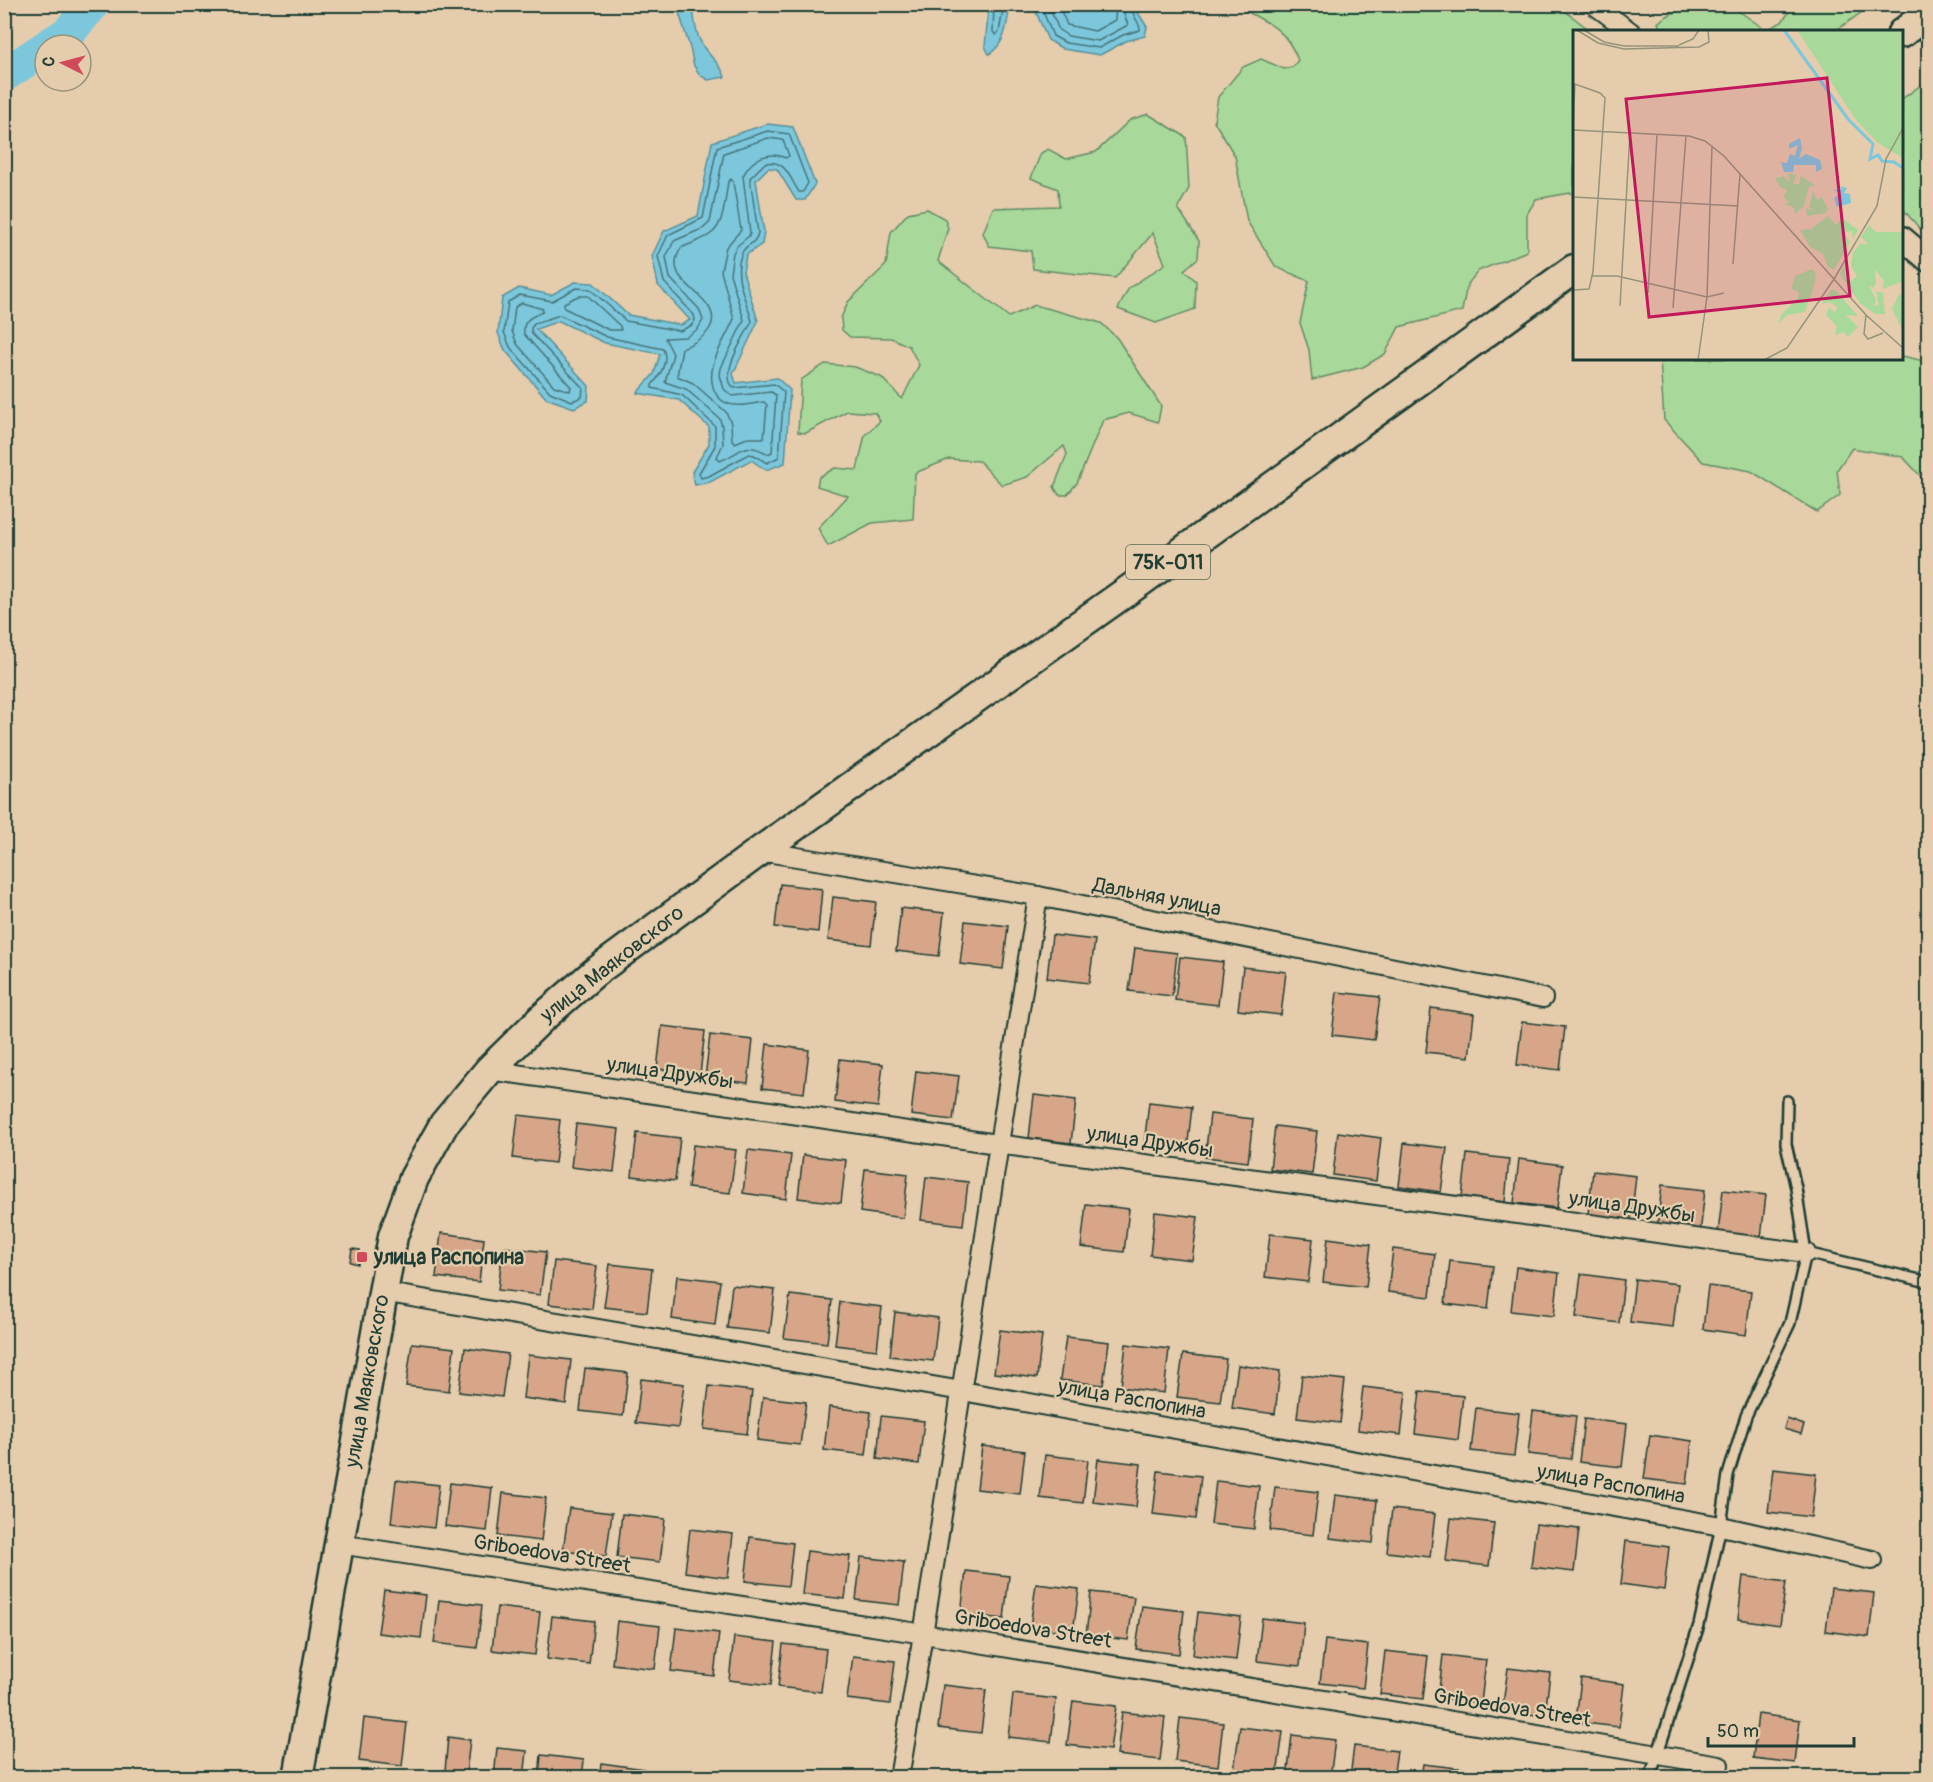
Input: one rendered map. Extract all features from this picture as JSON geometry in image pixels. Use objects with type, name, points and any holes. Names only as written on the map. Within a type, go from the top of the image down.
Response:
[{"type":"main road","points":[[1903,32],[1929,13]]},
{"type":"main road","name":"75К-011","points":[[759,851],[1159,568],[1573,270]]},
{"type":"main road","name":"улица Маяковского","points":[[302,1777],[382,1292],[393,1236],[414,1178],[444,1124],[489,1070],[541,1019],[594,973],[759,851]]},
{"type":"street","points":[[1593,4],[1628,30]]},
{"type":"street","points":[[1903,239],[1929,260]]},
{"type":"street","name":"Дальняя улица","points":[[759,851],[1038,896],[1543,998]]},
{"type":"street","points":[[899,1778],[924,1634],[962,1392],[997,1144],[1038,896]]},
{"type":"street","name":"улица Дружбы","points":[[489,1070],[997,1144],[1806,1253]]},
{"type":"street","name":"улица Распопина","points":[[382,1292],[1721,1526],[1872,1560]]},
{"type":"street","name":"Griboedova Street","points":[[339,1544],[924,1634],[1719,1765]]},
{"type":"lane","points":[[1650,1778],[1699,1625],[1721,1526],[1728,1475],[1743,1426],[1790,1323],[1806,1253],[1797,1188],[1786,1144],[1787,1101]]},
{"type":"lane","points":[[1806,1253],[1929,1282]]},
{"type":"green space","points":[[1243,5],[1557,5],[1590,30],[1573,30],[1573,194],[1536,199],[1527,214],[1527,251],[1478,271],[1467,285],[1462,311],[1399,327],[1385,354],[1363,367],[1312,380],[1309,350],[1300,323],[1309,281],[1276,267],[1247,221],[1235,156],[1214,121],[1218,97],[1243,67],[1261,59],[1284,69],[1293,67],[1298,60],[1288,42],[1277,29],[1244,10]]},
{"type":"green space","points":[[1730,5],[1766,30],[1661,30],[1658,23],[1665,17],[1682,10]]},
{"type":"green space","points":[[1794,5],[1872,5],[1836,30],[1766,30],[1782,22]]},
{"type":"green space","points":[[1928,80],[1928,238],[1903,209],[1903,98]]},
{"type":"green space","points":[[1148,114],[1186,137],[1189,188],[1178,208],[1199,241],[1198,258],[1184,270],[1196,281],[1195,309],[1156,323],[1118,309],[1129,288],[1165,264],[1153,233],[1115,278],[1033,269],[1031,251],[989,246],[983,233],[993,208],[1059,206],[1058,189],[1031,178],[1041,153],[1048,149],[1066,159],[1096,152],[1130,120]]},
{"type":"green space","points":[[927,209],[945,219],[948,228],[938,261],[1009,317],[1035,305],[1101,323],[1117,338],[1161,406],[1158,422],[1129,413],[1103,420],[1077,483],[1067,495],[1059,495],[1054,487],[1067,454],[1064,446],[1027,477],[1002,485],[979,461],[949,459],[915,473],[913,519],[872,523],[828,546],[818,528],[848,496],[817,486],[819,477],[835,468],[857,470],[865,435],[880,421],[875,413],[847,411],[806,433],[798,432],[801,380],[825,364],[855,367],[881,377],[902,399],[919,365],[909,346],[891,338],[850,337],[842,330],[841,318],[848,302],[886,265],[891,232],[908,213]]},
{"type":"green space","points":[[1903,356],[1928,362],[1928,484],[1903,457],[1852,448],[1837,470],[1840,495],[1817,512],[1751,471],[1703,462],[1664,420],[1660,360],[1903,360]]},
{"type":"water","points":[[673,5],[693,5],[695,26],[700,41],[721,68],[725,77],[708,80],[700,75],[694,66],[678,9]]},
{"type":"water","points":[[989,5],[1010,5],[1007,26],[1002,39],[995,50],[989,54],[985,46]]},
{"type":"water","points":[[1033,5],[1138,5],[1137,11],[1147,27],[1145,36],[1126,41],[1100,55],[1063,49],[1048,40]]},
{"type":"water","points":[[767,124],[793,127],[815,184],[805,200],[796,200],[777,169],[768,168],[756,180],[764,232],[762,244],[746,255],[743,272],[758,321],[733,374],[736,383],[777,378],[790,390],[785,463],[766,470],[751,460],[710,482],[695,485],[692,472],[709,444],[709,427],[679,400],[637,393],[654,374],[660,354],[605,343],[559,321],[536,329],[589,386],[588,401],[574,408],[546,398],[505,350],[498,333],[502,298],[519,288],[551,295],[575,282],[593,283],[628,315],[681,325],[690,320],[658,285],[652,256],[664,231],[698,216],[712,142]]},
{"type":"building","points":[[780,884],[822,889],[818,932],[775,927]]},
{"type":"building","points":[[833,897],[876,902],[871,945],[828,940]]},
{"type":"building","points":[[901,908],[944,913],[939,956],[896,951]]},
{"type":"building","points":[[965,921],[1008,926],[1003,969],[960,964]]},
{"type":"building","points":[[1052,935],[1095,940],[1089,983],[1047,978]]},
{"type":"building","points":[[1135,948],[1177,953],[1172,996],[1129,991]]},
{"type":"building","points":[[1180,957],[1223,962],[1218,1005],[1175,1000]]},
{"type":"building","points":[[1243,967],[1286,972],[1281,1015],[1238,1010]]},
{"type":"building","points":[[1337,992],[1380,997],[1374,1040],[1332,1035]]},
{"type":"building","points":[[1431,1008],[1474,1014],[1469,1057],[1426,1052]]},
{"type":"building","points":[[1522,1022],[1565,1027],[1560,1070],[1517,1065]]},
{"type":"building","points":[[662,1026],[705,1031],[700,1074],[657,1069]]},
{"type":"building","points":[[710,1035],[753,1040],[748,1083],[705,1078]]},
{"type":"building","points":[[767,1044],[809,1050],[804,1093],[762,1088]]},
{"type":"building","points":[[840,1059],[883,1064],[878,1107],[835,1102]]},
{"type":"building","points":[[916,1071],[959,1076],[953,1120],[911,1115]]},
{"type":"building","points":[[1034,1095],[1076,1100],[1071,1143],[1029,1138]]},
{"type":"building","points":[[1149,1102],[1192,1107],[1187,1150],[1144,1145]]},
{"type":"building","points":[[1210,1114],[1253,1119],[1248,1162],[1205,1157]]},
{"type":"building","points":[[518,1115],[560,1120],[555,1163],[513,1158]]},
{"type":"building","points":[[576,1124],[619,1129],[614,1172],[571,1167]]},
{"type":"building","points":[[1275,1126],[1317,1131],[1312,1174],[1270,1169]]},
{"type":"building","points":[[1338,1132],[1381,1138],[1376,1181],[1333,1175]]},
{"type":"building","points":[[637,1133],[680,1138],[675,1181],[632,1176]]},
{"type":"building","points":[[1404,1143],[1447,1148],[1441,1192],[1399,1186]]},
{"type":"building","points":[[693,1145],[736,1150],[730,1193],[688,1188]]},
{"type":"building","points":[[748,1150],[791,1155],[786,1199],[743,1193]]},
{"type":"building","points":[[1467,1154],[1509,1159],[1505,1202],[1462,1197]]},
{"type":"building","points":[[803,1155],[846,1160],[841,1203],[798,1198]]},
{"type":"building","points":[[1519,1159],[1562,1165],[1557,1208],[1514,1203]]},
{"type":"building","points":[[865,1169],[908,1174],[903,1218],[860,1212]]},
{"type":"building","points":[[1593,1171],[1636,1176],[1631,1220],[1588,1214]]},
{"type":"building","points":[[926,1177],[968,1182],[963,1225],[921,1220]]},
{"type":"building","points":[[1662,1185],[1705,1190],[1700,1234],[1657,1228]]},
{"type":"building","points":[[1723,1190],[1766,1195],[1761,1238],[1718,1233]]},
{"type":"building","points":[[1086,1204],[1129,1209],[1124,1252],[1081,1247]]},
{"type":"building","points":[[1155,1212],[1198,1217],[1192,1260],[1150,1255]]},
{"type":"building","points":[[441,1233],[484,1239],[479,1282],[436,1277]]},
{"type":"building","points":[[1270,1234],[1313,1239],[1308,1282],[1265,1277]]},
{"type":"building","points":[[1328,1238],[1371,1244],[1366,1287],[1323,1282]]},
{"type":"building","points":[[503,1247],[546,1252],[540,1295],[498,1290]]},
{"type":"building","points":[[352,1249],[360,1250],[358,1264],[350,1262]]},
{"type":"building","points":[[1393,1249],[1435,1254],[1430,1297],[1388,1292]]},
{"type":"building","points":[[554,1261],[597,1266],[592,1309],[549,1304]]},
{"type":"building","points":[[1450,1261],[1493,1266],[1488,1309],[1445,1304]]},
{"type":"building","points":[[610,1264],[652,1269],[647,1312],[604,1307]]},
{"type":"building","points":[[1516,1267],[1559,1273],[1554,1316],[1511,1311]]},
{"type":"building","points":[[1581,1274],[1624,1280],[1619,1323],[1576,1317]]},
{"type":"building","points":[[677,1276],[720,1281],[715,1325],[672,1319]]},
{"type":"building","points":[[1635,1279],[1678,1284],[1673,1327],[1630,1322]]},
{"type":"building","points":[[732,1285],[775,1290],[770,1333],[727,1328]]},
{"type":"building","points":[[1708,1286],[1751,1291],[1746,1335],[1703,1329]]},
{"type":"building","points":[[790,1295],[832,1300],[827,1343],[784,1338]]},
{"type":"building","points":[[840,1302],[882,1307],[877,1350],[835,1345]]},
{"type":"building","points":[[895,1312],[938,1318],[933,1361],[890,1356]]},
{"type":"building","points":[[1000,1330],[1042,1335],[1037,1378],[994,1373]]},
{"type":"building","points":[[1066,1337],[1109,1342],[1103,1385],[1060,1380]]},
{"type":"building","points":[[412,1343],[454,1348],[449,1391],[406,1386]]},
{"type":"building","points":[[1126,1344],[1169,1349],[1164,1393],[1121,1387]]},
{"type":"building","points":[[465,1348],[508,1354],[502,1397],[459,1392]]},
{"type":"building","points":[[1183,1354],[1226,1359],[1220,1402],[1177,1397]]},
{"type":"building","points":[[528,1355],[571,1360],[566,1404],[523,1398]]},
{"type":"building","points":[[1238,1365],[1280,1371],[1275,1414],[1232,1408]]},
{"type":"building","points":[[585,1368],[628,1373],[623,1416],[580,1411]]},
{"type":"building","points":[[1302,1375],[1345,1380],[1340,1423],[1297,1418]]},
{"type":"building","points":[[641,1379],[684,1384],[678,1428],[636,1423]]},
{"type":"building","points":[[709,1386],[752,1391],[747,1434],[704,1429]]},
{"type":"building","points":[[1363,1387],[1406,1392],[1401,1435],[1358,1430]]},
{"type":"building","points":[[1420,1391],[1463,1396],[1458,1440],[1415,1434]]},
{"type":"building","points":[[763,1397],[806,1402],[800,1445],[757,1440]]},
{"type":"building","points":[[829,1407],[871,1412],[866,1455],[824,1450]]},
{"type":"building","points":[[1476,1408],[1519,1413],[1514,1456],[1471,1451]]},
{"type":"building","points":[[1533,1411],[1576,1416],[1571,1459],[1528,1454]]},
{"type":"building","points":[[881,1416],[924,1421],[919,1464],[877,1459]]},
{"type":"building","points":[[1584,1419],[1627,1424],[1622,1467],[1579,1462]]},
{"type":"building","points":[[1787,1419],[1804,1425],[1801,1434],[1784,1429]]},
{"type":"building","points":[[1650,1435],[1692,1441],[1687,1484],[1644,1479]]},
{"type":"building","points":[[982,1446],[1025,1451],[1020,1494],[977,1489]]},
{"type":"building","points":[[1045,1455],[1088,1460],[1083,1503],[1040,1498]]},
{"type":"building","points":[[1098,1459],[1141,1464],[1136,1507],[1093,1502]]},
{"type":"building","points":[[1773,1469],[1816,1474],[1811,1517],[1768,1512]]},
{"type":"building","points":[[1158,1471],[1201,1476],[1196,1519],[1153,1514]]},
{"type":"building","points":[[396,1480],[439,1485],[434,1528],[391,1523]]},
{"type":"building","points":[[1216,1481],[1259,1486],[1254,1529],[1211,1524]]},
{"type":"building","points":[[450,1483],[492,1488],[487,1531],[445,1526]]},
{"type":"building","points":[[1275,1487],[1318,1492],[1313,1535],[1270,1530]]},
{"type":"building","points":[[503,1493],[546,1498],[541,1541],[498,1536]]},
{"type":"building","points":[[1335,1495],[1377,1500],[1373,1543],[1330,1538]]},
{"type":"building","points":[[569,1508],[612,1513],[606,1556],[563,1551]]},
{"type":"building","points":[[1392,1509],[1435,1514],[1430,1557],[1387,1552]]},
{"type":"building","points":[[622,1514],[665,1519],[660,1562],[617,1557]]},
{"type":"building","points":[[1451,1518],[1494,1523],[1489,1566],[1446,1561]]},
{"type":"building","points":[[1536,1524],[1579,1529],[1574,1572],[1531,1567]]},
{"type":"building","points":[[690,1529],[733,1534],[728,1578],[685,1572]]},
{"type":"building","points":[[750,1537],[793,1543],[788,1586],[745,1581]]},
{"type":"building","points":[[1626,1541],[1669,1547],[1664,1590],[1621,1584]]},
{"type":"building","points":[[807,1551],[850,1556],[845,1599],[802,1594]]},
{"type":"building","points":[[861,1557],[904,1562],[899,1605],[856,1600]]},
{"type":"building","points":[[966,1571],[1009,1576],[1004,1619],[961,1614]]},
{"type":"building","points":[[1743,1576],[1786,1582],[1780,1625],[1738,1619]]},
{"type":"building","points":[[1036,1584],[1079,1589],[1073,1632],[1030,1627]]},
{"type":"building","points":[[1831,1588],[1874,1593],[1869,1637],[1826,1631]]},
{"type":"building","points":[[384,1590],[426,1595],[421,1638],[378,1633]]},
{"type":"building","points":[[1091,1592],[1134,1597],[1128,1640],[1086,1635]]},
{"type":"building","points":[[439,1600],[482,1605],[477,1648],[434,1643]]},
{"type":"building","points":[[1142,1606],[1184,1611],[1179,1654],[1136,1649]]},
{"type":"building","points":[[497,1607],[540,1612],[535,1655],[492,1650]]},
{"type":"building","points":[[1198,1612],[1241,1617],[1236,1660],[1193,1655]]},
{"type":"building","points":[[552,1616],[594,1621],[589,1664],[547,1659]]},
{"type":"building","points":[[1262,1618],[1304,1623],[1300,1666],[1257,1661]]},
{"type":"building","points":[[617,1621],[660,1626],[655,1669],[612,1664]]},
{"type":"building","points":[[676,1628],[719,1633],[714,1676],[671,1671]]},
{"type":"building","points":[[734,1637],[776,1642],[771,1685],[729,1680]]},
{"type":"building","points":[[1325,1640],[1368,1645],[1363,1688],[1320,1683]]},
{"type":"building","points":[[783,1644],[826,1649],[821,1692],[778,1687]]},
{"type":"building","points":[[1385,1651],[1428,1656],[1423,1699],[1380,1694]]},
{"type":"building","points":[[1443,1655],[1486,1660],[1481,1703],[1438,1698]]},
{"type":"building","points":[[853,1656],[895,1661],[890,1704],[847,1699]]},
{"type":"building","points":[[1508,1668],[1550,1673],[1545,1716],[1502,1711]]},
{"type":"building","points":[[1581,1678],[1624,1684],[1619,1727],[1576,1722]]},
{"type":"building","points":[[943,1685],[986,1690],[981,1733],[938,1728]]},
{"type":"building","points":[[1013,1694],[1056,1699],[1051,1742],[1008,1737]]},
{"type":"building","points":[[1073,1701],[1116,1706],[1110,1750],[1067,1745]]},
{"type":"building","points":[[1122,1712],[1165,1717],[1160,1760],[1117,1755]]},
{"type":"building","points":[[1758,1714],[1800,1720],[1795,1763],[1753,1758]]},
{"type":"building","points":[[364,1718],[407,1723],[402,1766],[359,1761]]},
{"type":"building","points":[[1180,1718],[1223,1723],[1218,1766],[1175,1761]]},
{"type":"building","points":[[1240,1727],[1283,1732],[1277,1775],[1234,1770]]},
{"type":"building","points":[[1292,1735],[1335,1740],[1330,1778],[1287,1778]]},
{"type":"building","points":[[448,1737],[470,1740],[466,1774],[445,1771]]},
{"type":"building","points":[[1354,1746],[1397,1751],[1393,1778],[1350,1778]]},
{"type":"building","points":[[497,1748],[527,1751],[524,1778],[494,1778]]},
{"type":"building","points":[[541,1755],[584,1760],[582,1778],[539,1778]]},
{"type":"building","points":[[601,1763],[644,1769],[643,1778],[599,1778]]},
{"type":"building","points":[[1423,1764],[1465,1769],[1464,1778],[1421,1778]]},
{"type":"building","points":[[1491,1772],[1534,1777],[1534,1778],[1490,1778]]},
{"type":"waterway","points":[[68,33],[93,4]]},
{"type":"waterway","points":[[4,75],[33,56]]},
{"type":"place","name":"улица Распопина","points":[[362,1257]]}]
